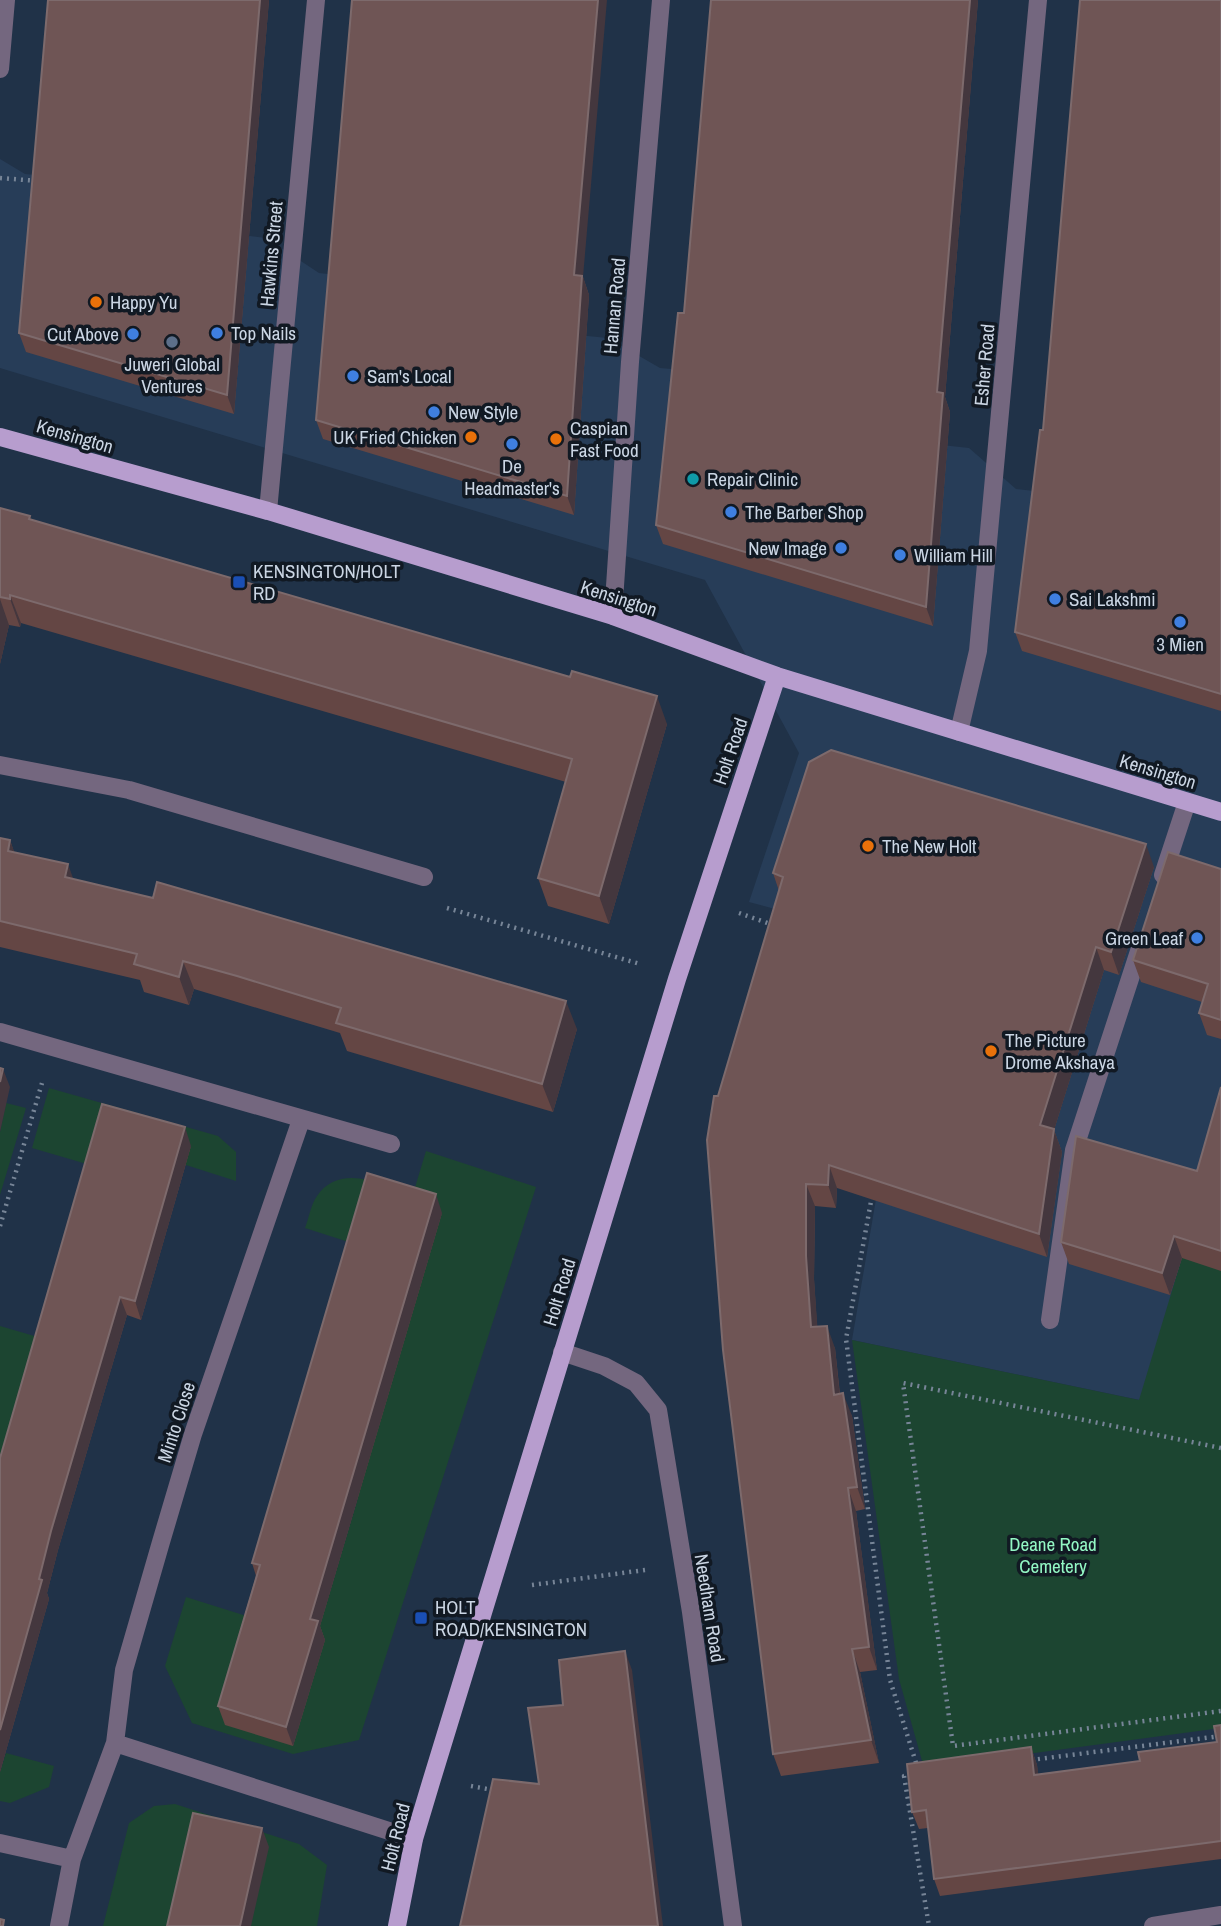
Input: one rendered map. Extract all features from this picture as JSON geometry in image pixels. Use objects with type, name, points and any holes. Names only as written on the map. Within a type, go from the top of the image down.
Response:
[{"type":"main road","name":"Kensington","points":[[0,437],[268,511],[613,617],[777,676],[1221,812]]},
{"type":"main road","name":"Holt Road","points":[[397,1926],[414,1839],[489,1591],[678,975],[777,676]]},
{"type":"street","points":[[0,69],[6,0]]},
{"type":"street","name":"Hawkins Street","points":[[268,511],[316,0]]},
{"type":"street","name":"Hannan Road","points":[[613,617],[630,362],[661,0]]},
{"type":"street","name":"Esher Road","points":[[959,732],[978,651],[1038,0]]},
{"type":"street","points":[[0,765],[129,790],[424,877]]},
{"type":"street","points":[[1157,894],[1187,802]]},
{"type":"street","points":[[1050,1320],[1074,1150],[1149,920]]},
{"type":"street","points":[[0,1032],[391,1144]]},
{"type":"street","name":"Minto Close","points":[[59,1926],[72,1859],[115,1743],[124,1670],[167,1519],[300,1120]]},
{"type":"street","name":"Needham Road","points":[[562,1352],[604,1366],[636,1383],[658,1410],[683,1565],[733,1926]]},
{"type":"street","points":[[115,1743],[414,1839]]},
{"type":"street","points":[[0,1843],[72,1859]]},
{"type":"street","points":[[1153,1926],[1221,1915]]},
{"type":"path","points":[[0,178],[40,181]]},
{"type":"path","points":[[424,877],[418,899],[678,975]]},
{"type":"path","points":[[702,901],[785,927]]},
{"type":"path","points":[[0,1226],[52,1048]]},
{"type":"path","points":[[872,1192],[846,1339],[890,1680],[920,1774],[904,1776],[929,1926]]},
{"type":"path","points":[[1221,1448],[902,1383],[953,1746],[1221,1711]]},
{"type":"path","points":[[489,1591],[683,1565]]},
{"type":"path","points":[[1029,1760],[1221,1736]]},
{"type":"path","points":[[432,1779],[498,1791]]},
{"type":"shaded area","points":[[0,159],[25,174],[144,185],[139,223],[266,238],[319,273],[437,286],[435,321],[608,338],[660,368],[834,383],[832,433],[969,448],[1016,489],[1221,511],[1221,1417],[852,1340],[919,947],[749,902],[799,753],[705,580],[0,368]]},
{"type":"green space","points":[[49,1088],[218,1136],[236,1152],[236,1181],[186,1165],[97,1167],[32,1148]]},
{"type":"green space","points":[[6,1103],[26,1108],[0,1195],[0,1132]]},
{"type":"green space","points":[[426,1151],[536,1187],[359,1740],[293,1754],[192,1723],[165,1666],[186,1597],[256,1619],[225,1724],[293,1745],[267,1622],[327,1602],[358,1498],[358,1245],[305,1228],[317,1196],[326,1186],[337,1180],[362,1179],[413,1194]]},
{"type":"green space","name":"Deane Road Cemetery","points":[[1184,1251],[1221,1261],[1221,1728],[924,1768],[899,1679],[852,1340],[1139,1400]]},
{"type":"green space","points":[[0,1326],[48,1340],[0,1500]]},
{"type":"green space","points":[[6,1753],[54,1766],[49,1787],[10,1803],[0,1801],[0,1772]]},
{"type":"green space","points":[[175,1804],[299,1844],[327,1865],[317,1926],[103,1926],[129,1823],[154,1806]]},
{"type":"building","points":[[48,0],[260,0],[227,395],[19,333]]},
{"type":"building","points":[[352,0],[598,0],[574,275],[582,276],[567,496],[316,420]]},
{"type":"building","points":[[711,0],[970,0],[937,392],[943,393],[926,607],[656,525],[678,313],[684,313]]},
{"type":"building","points":[[1080,0],[1221,0],[1221,694],[1015,632],[1040,430],[1043,430]]},
{"type":"building","points":[[0,508],[30,516],[29,519],[570,677],[572,671],[657,696],[599,896],[538,878],[572,759],[10,595],[10,599],[0,597]]},
{"type":"building","points":[[831,750],[1146,844],[1111,952],[1096,947],[1040,1125],[1054,1129],[1039,1234],[829,1165],[828,1185],[806,1184],[806,1256],[811,1327],[827,1326],[834,1395],[843,1393],[857,1487],[848,1488],[869,1647],[852,1649],[871,1740],[773,1754],[723,1350],[707,1140],[714,1096],[718,1096],[783,877],[773,873],[809,762]]},
{"type":"building","points":[[0,838],[10,840],[8,851],[68,864],[65,877],[153,898],[157,882],[566,1001],[542,1084],[336,1023],[341,1008],[237,976],[183,961],[179,977],[134,964],[137,954],[0,921]]},
{"type":"building","points":[[1168,852],[1221,869],[1221,1020],[1199,1013],[1208,984],[1133,960]]},
{"type":"building","points":[[1221,1087],[1221,1251],[1174,1236],[1162,1273],[1061,1242],[1076,1136],[1197,1171]]},
{"type":"building","points":[[102,1104],[185,1127],[135,1301],[120,1297],[51,1531],[39,1579],[42,1580],[0,1730],[0,1458]]},
{"type":"building","points":[[367,1173],[436,1194],[310,1619],[318,1621],[286,1727],[218,1706],[260,1565],[252,1563]]},
{"type":"building","points":[[625,1651],[658,1926],[460,1926],[493,1779],[539,1784],[528,1708],[563,1705],[559,1660]]},
{"type":"building","points":[[1221,1725],[1221,1841],[934,1879],[926,1810],[912,1812],[907,1764],[1031,1747],[1034,1775],[1140,1761],[1138,1752],[1217,1742],[1214,1726]]},
{"type":"building","points":[[193,1813],[262,1828],[240,1926],[167,1926]]},
{"type":"place","name":"Happy Yu","points":[[96,302]]},
{"type":"place","name":"Top Nails","points":[[217,333]]},
{"type":"place","name":"Cut Above","points":[[133,334]]},
{"type":"place","name":"Juweri Global Ventures","points":[[172,342]]},
{"type":"place","name":"Sam's Local","points":[[353,376]]},
{"type":"place","name":"New Style","points":[[434,412]]},
{"type":"place","name":"UK Fried Chicken","points":[[471,437]]},
{"type":"place","name":"Caspian Fast Food","points":[[556,439]]},
{"type":"place","name":"De Headmaster's","points":[[512,444]]},
{"type":"place","name":"Repair Clinic","points":[[693,479]]},
{"type":"place","name":"The Barber Shop","points":[[731,512]]},
{"type":"place","name":"New Image","points":[[841,548]]},
{"type":"place","name":"William Hill","points":[[900,555]]},
{"type":"place","name":"KENSINGTON/HOLT RD","points":[[239,582]]},
{"type":"place","name":"Sai Lakshmi","points":[[1055,599]]},
{"type":"place","name":"3 Mien","points":[[1180,622]]},
{"type":"place","name":"The New Holt","points":[[868,846]]},
{"type":"place","name":"Green Leaf","points":[[1197,938]]},
{"type":"place","name":"The Picture Drome Akshaya","points":[[991,1051]]},
{"type":"place","name":"HOLT ROAD/KENSINGTON","points":[[421,1618]]}]
